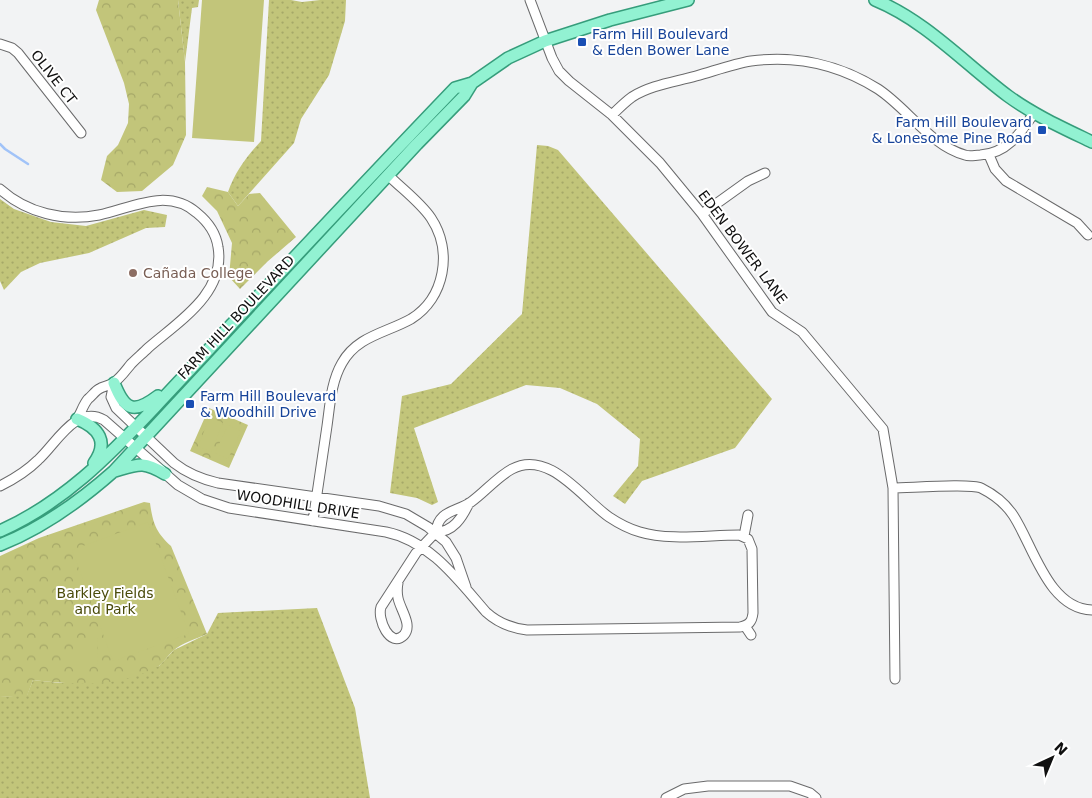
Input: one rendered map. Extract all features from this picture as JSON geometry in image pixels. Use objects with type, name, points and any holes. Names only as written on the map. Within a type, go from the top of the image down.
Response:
[{"type":"main road","name":"FARM HILL BOULEVARD","points":[[0,530],[34,513],[76,484],[124,439],[455,88],[472,83],[508,58],[545,41],[610,20],[688,0]]},
{"type":"main road","points":[[875,0],[902,13],[922,26],[996,86],[1034,113],[1092,142]]},
{"type":"main road","name":"FARM HILL BOULEVARD","points":[[0,545],[27,533],[60,513],[114,471],[388,175],[464,96],[472,83]]},
{"type":"main road","points":[[114,383],[123,402],[133,408],[140,408],[182,378]]},
{"type":"main road","points":[[76,484],[97,459],[101,452],[102,444],[96,430],[89,424],[77,419]]},
{"type":"main road","points":[[114,471],[141,464],[149,465],[165,474]]},
{"type":"street","name":"EDEN BOWER LANE","points":[[530,0],[545,41],[559,71],[612,115],[660,163],[702,214],[772,312],[802,332],[883,429],[893,488],[895,679]]},
{"type":"street","name":"OLIVE CT","points":[[0,44],[12,48],[18,53],[81,133]]},
{"type":"street","points":[[612,115],[630,98],[650,88],[750,61],[782,59],[807,61],[834,68],[856,77],[879,90],[946,147],[967,156],[989,155],[1006,148],[1026,126],[1034,113]]},
{"type":"street","points":[[989,155],[995,169],[1006,181],[1077,223],[1088,235]]},
{"type":"street","points":[[702,214],[748,181],[765,173]]},
{"type":"street","points":[[313,521],[333,389],[342,364],[349,353],[368,338],[402,323],[422,310],[437,290],[442,276],[443,245],[438,230],[422,207],[388,175]]},
{"type":"street","points":[[0,189],[17,202],[29,208],[49,214],[71,217],[101,214],[156,200],[182,203],[204,218],[212,229],[219,252],[219,265],[212,288],[198,304],[134,361],[114,383],[99,389],[86,402],[77,419],[29,468],[0,486]]},
{"type":"street","name":"WOODHILL DRIVE","points":[[114,383],[111,397],[116,408],[174,464],[195,477],[218,483],[394,510],[418,520],[436,532],[452,551],[468,592]]},
{"type":"street","name":"WOODHILL DRIVE","points":[[77,419],[91,415],[98,416],[165,474],[189,493],[202,499],[229,508],[397,534],[421,546],[438,559],[494,620],[505,626],[516,629],[745,626]]},
{"type":"street","points":[[398,583],[398,598],[407,624],[404,634],[400,638],[389,636],[385,632],[380,611],[411,560],[421,546],[436,532],[439,520],[453,509],[469,503],[514,468],[532,464],[557,473],[609,517],[640,532],[671,536],[739,535],[748,539],[752,549],[754,614],[752,620],[745,626],[751,635]]},
{"type":"street","points":[[893,488],[978,487],[992,495],[1004,504],[1013,515],[1048,581],[1059,595],[1069,604],[1092,610]]},
{"type":"street","points":[[436,532],[450,530],[461,518],[469,503]]},
{"type":"street","points":[[744,536],[748,516]]},
{"type":"street","points":[[666,798],[684,789],[708,786],[790,786],[810,793],[816,798]]},
{"type":"green space","points":[[99,0],[178,0],[185,62],[186,135],[173,165],[142,191],[117,192],[101,180],[107,156],[118,145],[128,123],[129,104],[124,83],[96,10]]},
{"type":"green space","points":[[178,0],[199,0],[198,7],[192,8],[185,62]]},
{"type":"green space","points":[[202,0],[264,0],[254,142],[192,138]]},
{"type":"green space","points":[[269,0],[302,2],[346,0],[345,21],[329,75],[301,119],[294,143],[238,206],[228,192],[242,165],[261,141]]},
{"type":"green space","points":[[537,145],[548,146],[558,150],[772,399],[735,448],[642,481],[625,504],[613,496],[638,466],[640,439],[597,404],[560,388],[526,385],[414,428],[438,502],[432,505],[417,498],[390,493],[402,396],[451,384],[522,314]]},
{"type":"green space","points":[[207,187],[228,192],[238,206],[249,194],[260,193],[296,237],[240,289],[229,277],[232,243],[217,211],[202,196]]},
{"type":"green space","points":[[0,199],[14,209],[51,222],[86,226],[144,210],[167,215],[165,227],[146,228],[89,253],[40,263],[21,272],[4,290],[0,281]]},
{"type":"green space","points":[[209,408],[248,425],[229,468],[190,451]]},
{"type":"green space","points":[[210,417],[223,423],[211,452],[198,446]]},
{"type":"green space","points":[[228,425],[241,431],[228,459],[215,453]]},
{"type":"green space","name":"Barkley Fields and Park","points":[[144,502],[150,503],[156,527],[171,546],[207,634],[176,648],[157,667],[127,679],[81,684],[33,680],[27,696],[0,697],[0,556],[39,538]]},
{"type":"green space","points":[[148,522],[189,634],[113,661],[72,550]]},
{"type":"green space","points":[[317,608],[355,708],[370,798],[0,798],[0,697],[27,695],[33,680],[60,683],[159,666],[174,650],[207,634],[218,613]]},
{"type":"green space","points":[[74,638],[98,638],[97,664],[74,664]]},
{"type":"waterway","points":[[0,144],[28,164]]},
{"type":"place","name":"Farm Hill Boulevard & Eden Bower Lane","points":[[582,42]]},
{"type":"place","name":"Farm Hill Boulevard & Lonesome Pine Road","points":[[1042,130]]},
{"type":"place","name":"Cañada College","points":[[133,273]]},
{"type":"place","name":"Farm Hill Boulevard & Woodhill Drive","points":[[190,404]]}]
